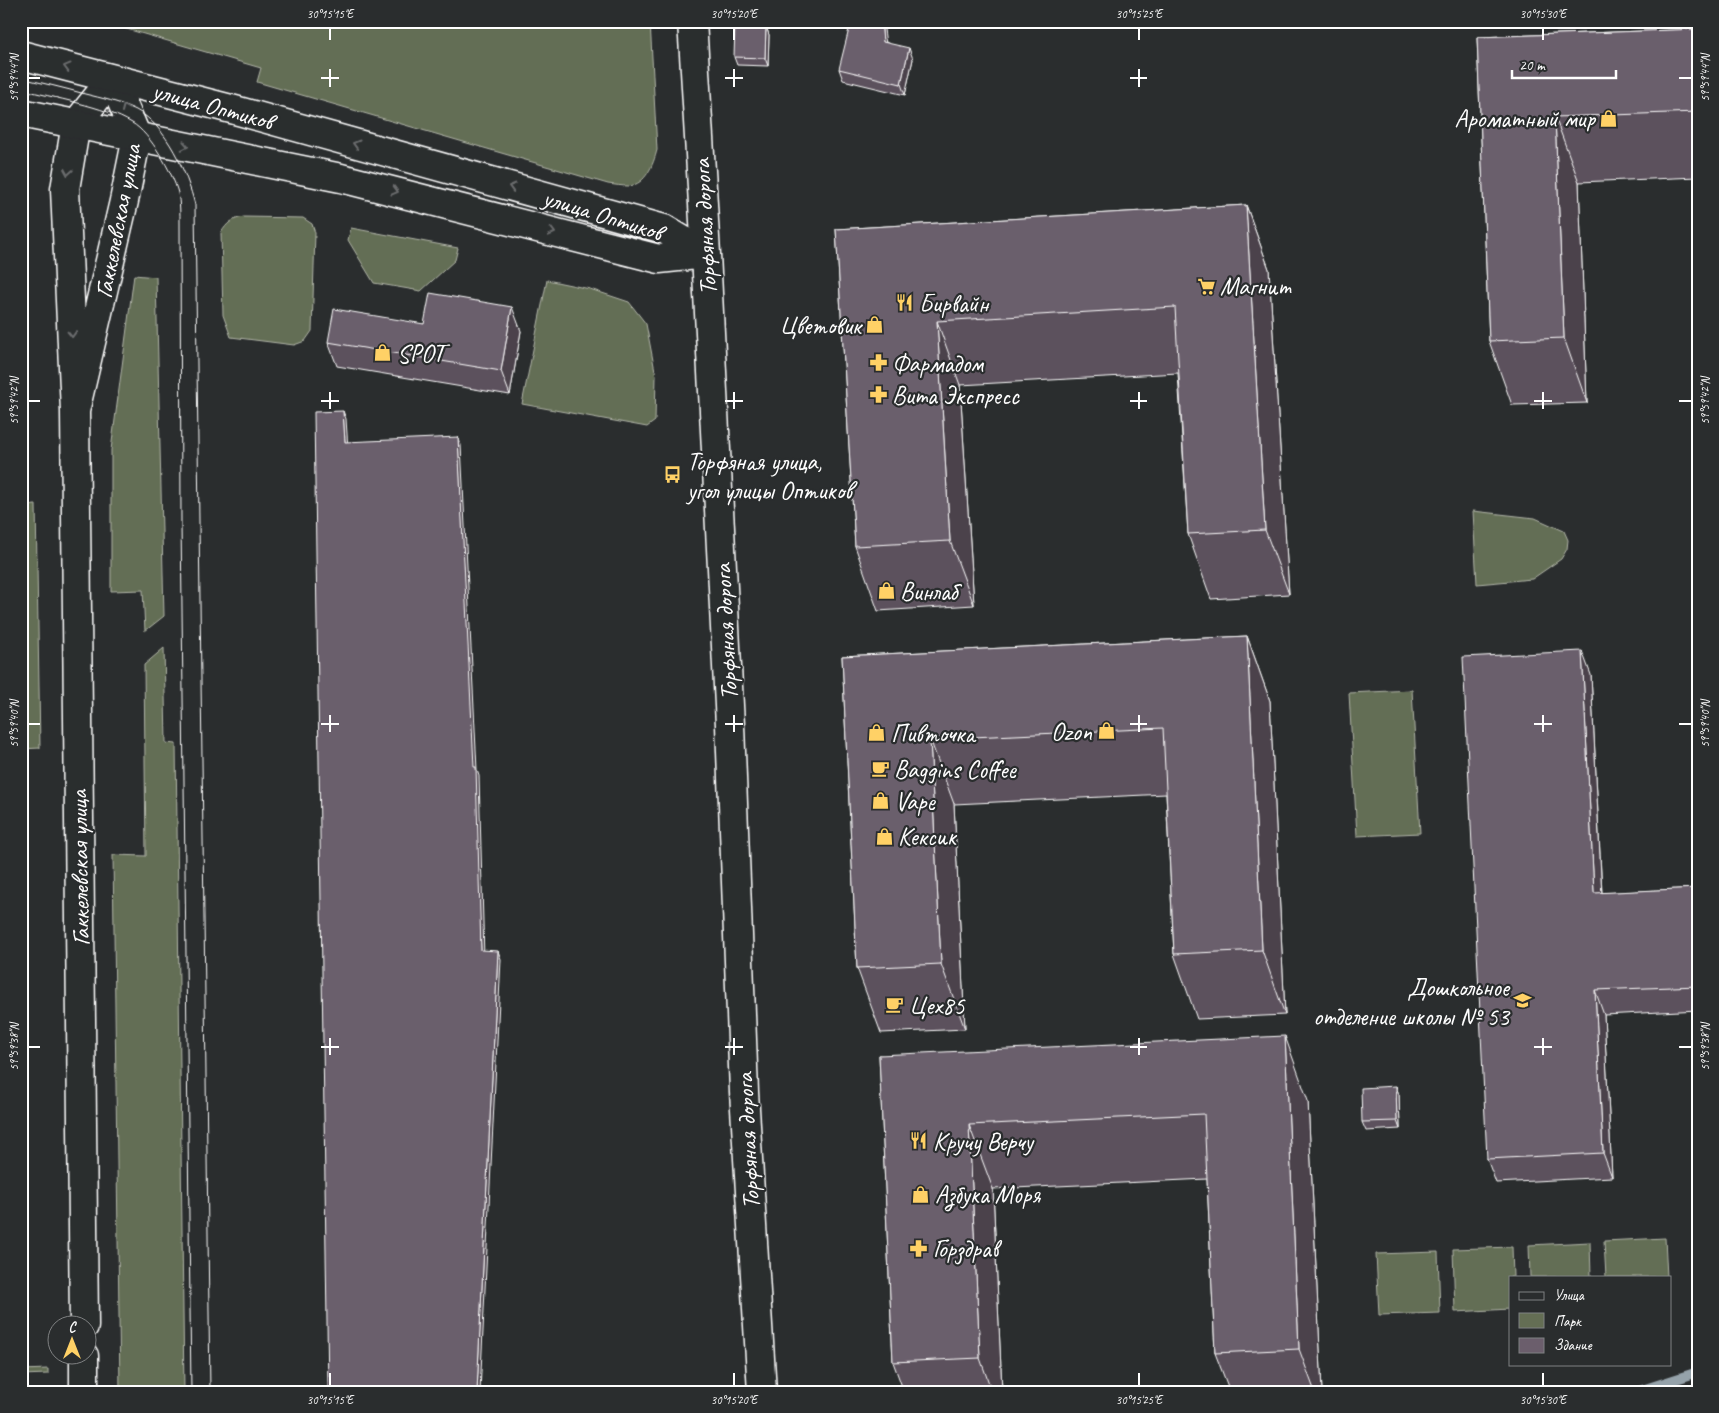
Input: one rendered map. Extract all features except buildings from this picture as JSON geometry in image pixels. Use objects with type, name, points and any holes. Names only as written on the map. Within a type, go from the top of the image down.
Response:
[{"type":"main road","name":"Торфяная дорога","points":[[692,21],[730,716],[744,1092],[762,1392]]},
{"type":"main road","name":"улица Оптиков","points":[[21,55],[235,110],[664,229],[706,254]]},
{"type":"main road","name":"Гаккелевская улица","points":[[75,411],[137,137],[112,79],[76,124],[66,189],[75,411],[84,1316]]},
{"type":"main road","name":"улица Оптиков","points":[[21,113],[341,178],[659,259],[706,254]]},
{"type":"main road","points":[[84,1366],[84,1392]]},
{"type":"green space","points":[[99,21],[650,21],[657,150],[648,173],[640,182],[629,186],[608,184],[257,82],[261,68]]},
{"type":"green space","points":[[244,217],[303,218],[312,224],[315,233],[312,331],[305,341],[294,345],[231,337],[223,315],[221,233],[230,222]]},
{"type":"green space","points":[[351,228],[458,248],[455,260],[421,291],[374,283],[348,240]]},
{"type":"green space","points":[[134,275],[156,277],[164,616],[145,631],[143,590],[111,591],[111,450]]},
{"type":"green space","points":[[547,280],[590,289],[629,302],[646,324],[656,376],[655,421],[647,427],[522,404]]},
{"type":"green space","points":[[36,505],[40,748],[21,749],[21,506]]},
{"type":"green space","points":[[1473,511],[1535,518],[1564,531],[1568,540],[1567,549],[1561,559],[1532,579],[1477,584]]},
{"type":"green space","points":[[164,648],[166,743],[176,744],[184,1392],[120,1392],[113,855],[146,856],[144,665]]},
{"type":"green space","points":[[1412,690],[1420,833],[1357,836],[1349,693]]},
{"type":"green space","points":[[1665,1238],[1667,1276],[1606,1276],[1604,1241]]},
{"type":"green space","points":[[1590,1242],[1591,1276],[1530,1276],[1529,1245]]},
{"type":"green space","points":[[1512,1247],[1513,1276],[1509,1276],[1509,1309],[1455,1312],[1453,1249]]},
{"type":"green space","points":[[1438,1252],[1440,1313],[1379,1315],[1376,1254]]},
{"type":"green space","points":[[48,1369],[48,1374],[21,1375],[21,1370]]},
{"type":"waterway","points":[[1636,1392],[1698,1372]]},
{"type":"tram line","points":[[21,78],[117,102],[147,117],[157,127],[174,152],[187,179],[195,205],[210,1392]]},
{"type":"tram line","points":[[21,89],[93,107],[132,123],[146,135],[160,154],[175,185],[179,200],[191,1392]]},
{"type":"place","name":"Ароматный мир","points":[[1609,118]]},
{"type":"place","name":"Магнит","points":[[1206,286]]},
{"type":"place","name":"Бирвайн","points":[[905,303]]},
{"type":"place","name":"Цветовик","points":[[875,325]]},
{"type":"place","name":"SPOT","points":[[383,353]]},
{"type":"place","name":"Фармадом","points":[[878,363]]},
{"type":"place","name":"Вита Экспресс","points":[[878,395]]},
{"type":"place","name":"Торфяная улица, угол улицы Оптиков","points":[[673,475]]},
{"type":"place","name":"Винлаб","points":[[886,591]]},
{"type":"place","name":"Ozon","points":[[1106,731]]},
{"type":"place","name":"Пивточка","points":[[877,733]]},
{"type":"place","name":"Baggins Coffee","points":[[880,769]]},
{"type":"place","name":"Vape","points":[[881,801]]},
{"type":"place","name":"Кексик","points":[[884,836]]},
{"type":"place","name":"Дошкольное отделение школы № 53","points":[[1523,1001]]},
{"type":"place","name":"Цех85","points":[[895,1005]]},
{"type":"place","name":"Кручу Верчу","points":[[919,1141]]},
{"type":"place","name":"Азбука Моря","points":[[921,1194]]},
{"type":"place","name":"Горздрав","points":[[919,1248]]}]
